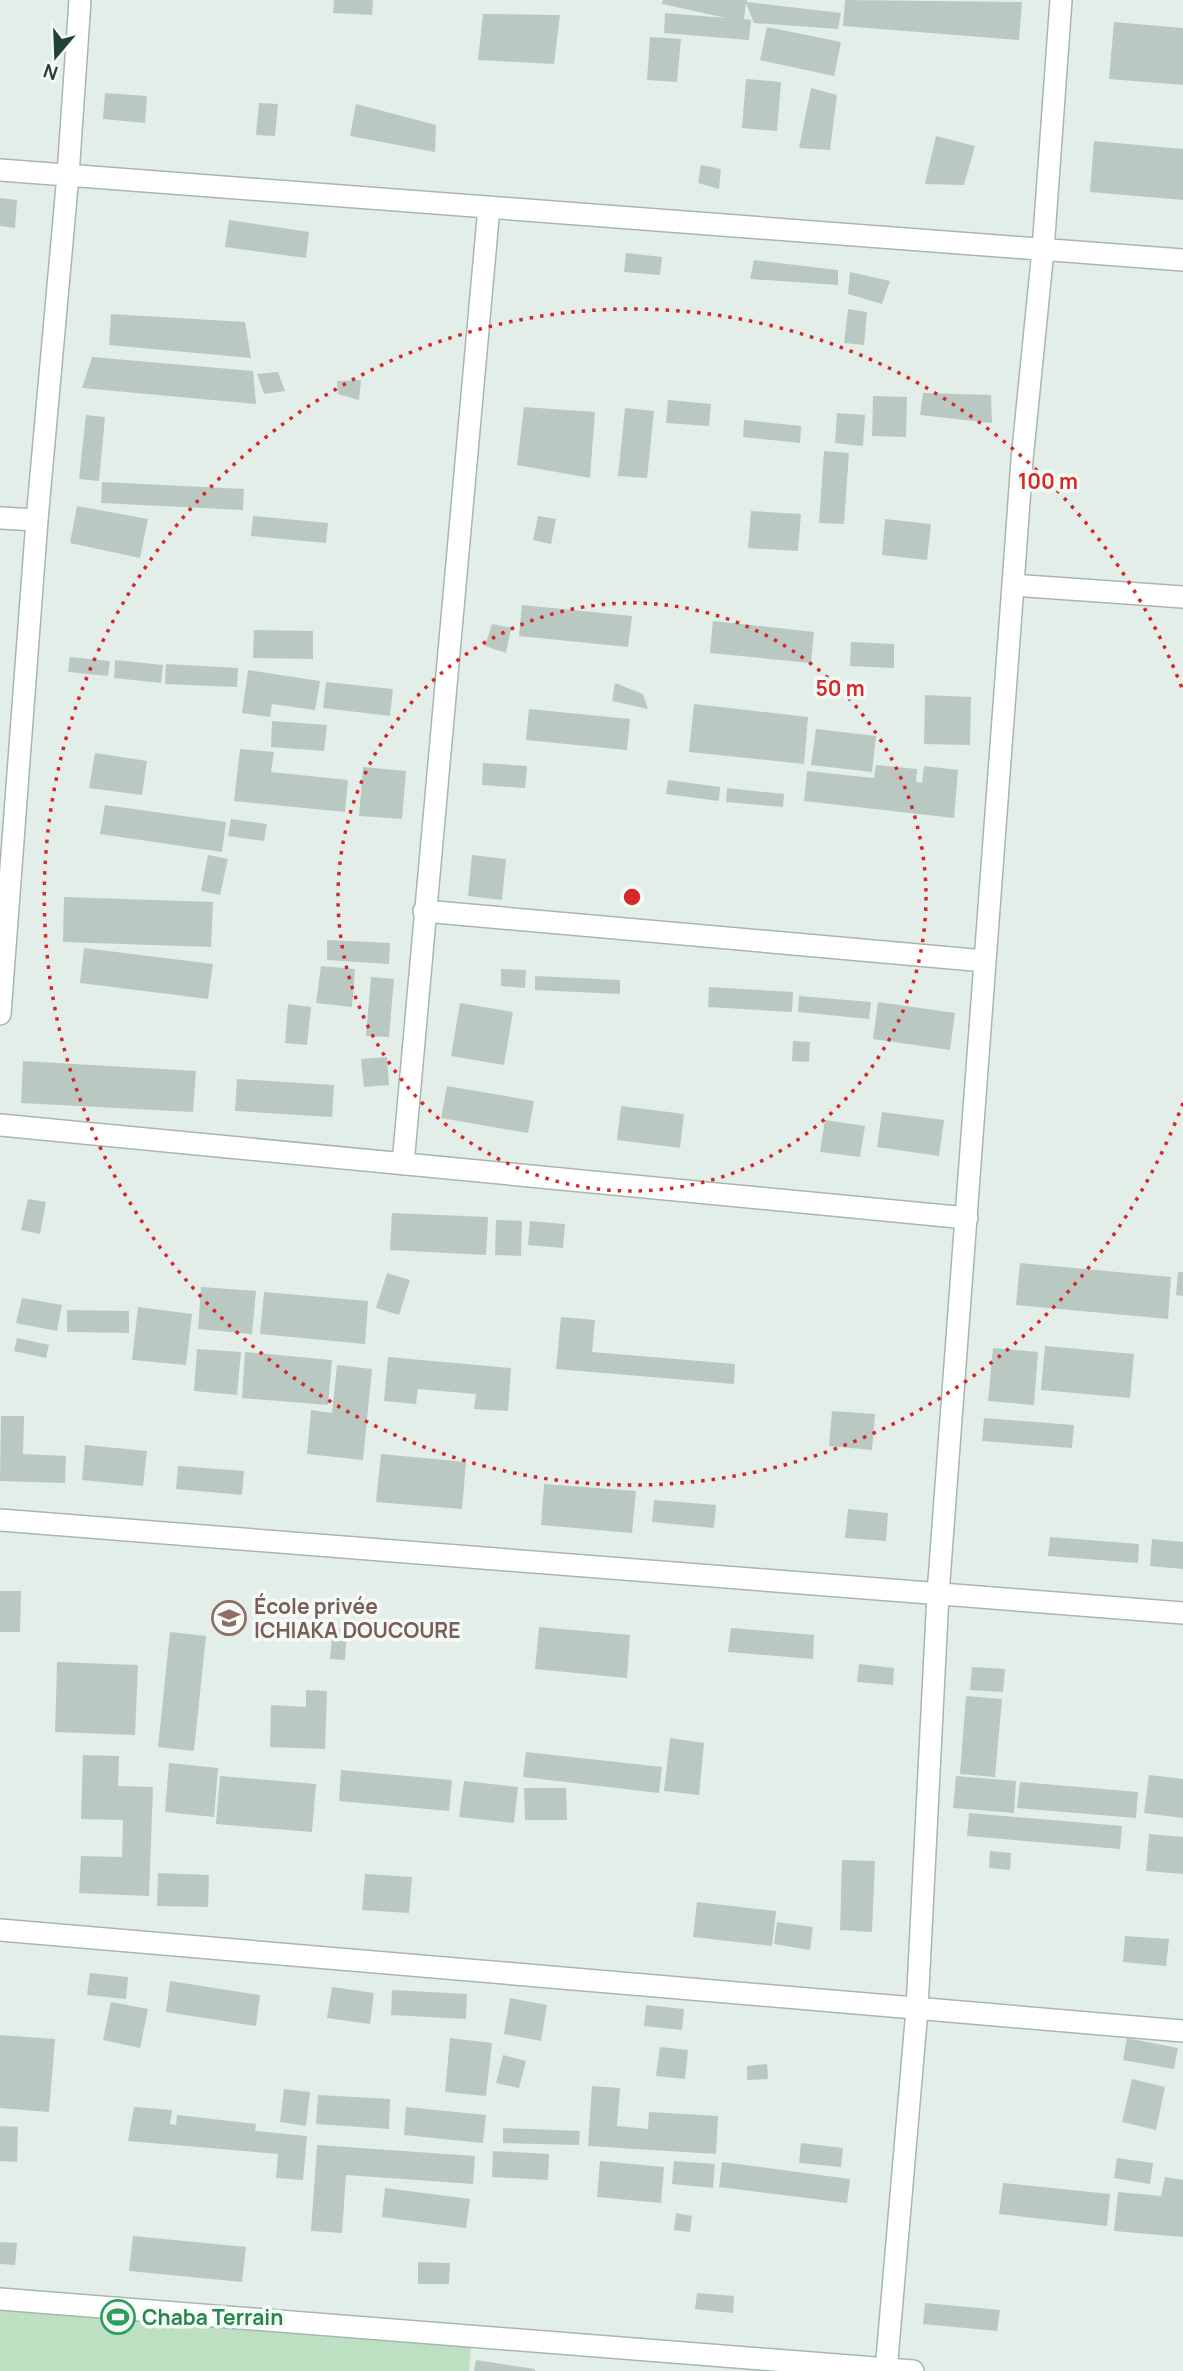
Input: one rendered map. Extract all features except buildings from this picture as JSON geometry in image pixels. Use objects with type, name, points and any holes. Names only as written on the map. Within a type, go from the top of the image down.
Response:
[{"type":"street","points":[[0,1014],[80,0]]},
{"type":"street","points":[[886,2370],[916,2009],[938,1594],[1022,460],[1043,250],[1061,0]]},
{"type":"street","points":[[0,170],[1183,261]]},
{"type":"street","points":[[402,1164],[489,207]]},
{"type":"street","points":[[0,518],[37,520]]},
{"type":"street","points":[[1013,585],[1183,597]]},
{"type":"street","points":[[424,911],[985,961]]},
{"type":"street","points":[[0,1125],[967,1218]]},
{"type":"street","points":[[0,1520],[1183,1613]]},
{"type":"street","points":[[0,1930],[1183,2031]]},
{"type":"street","points":[[0,2299],[913,2371]]},
{"type":"green space","name":"Chaba Terrain","points":[[0,2299],[472,2336],[469,2371],[0,2371]]},
{"type":"place","name":"École privée ICHIAKA DOUCOURE","points":[[229,1618]]},
{"type":"place","name":"Chaba Terrain","points":[[118,2317]]}]
